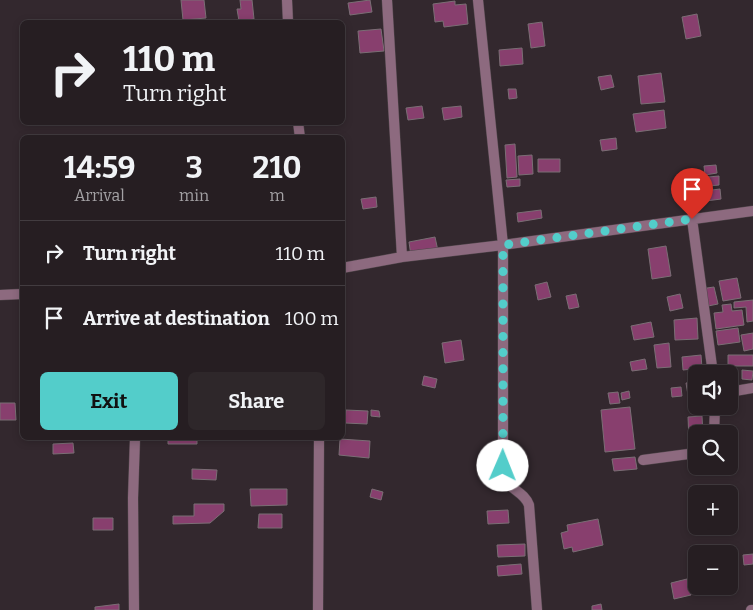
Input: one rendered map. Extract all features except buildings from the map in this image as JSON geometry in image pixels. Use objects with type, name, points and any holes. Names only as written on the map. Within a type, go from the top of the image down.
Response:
[{"type":"street","points":[[287,0],[288,20]]},
{"type":"street","points":[[387,0],[402,257]]},
{"type":"street","points":[[478,0],[503,245],[503,471],[508,484],[526,499],[529,505],[537,610]]},
{"type":"street","points":[[345,267],[402,257],[753,211]]},
{"type":"street","points":[[692,219],[712,365]]},
{"type":"street","points":[[0,295],[20,294]]},
{"type":"street","points":[[738,390],[753,388]]},
{"type":"street","points":[[134,610],[132,498],[135,440]]},
{"type":"street","points":[[318,610],[319,440]]},
{"type":"street","points":[[643,460],[688,454]]},
{"type":"route","points":[[503,466],[503,245],[692,219]]}]
